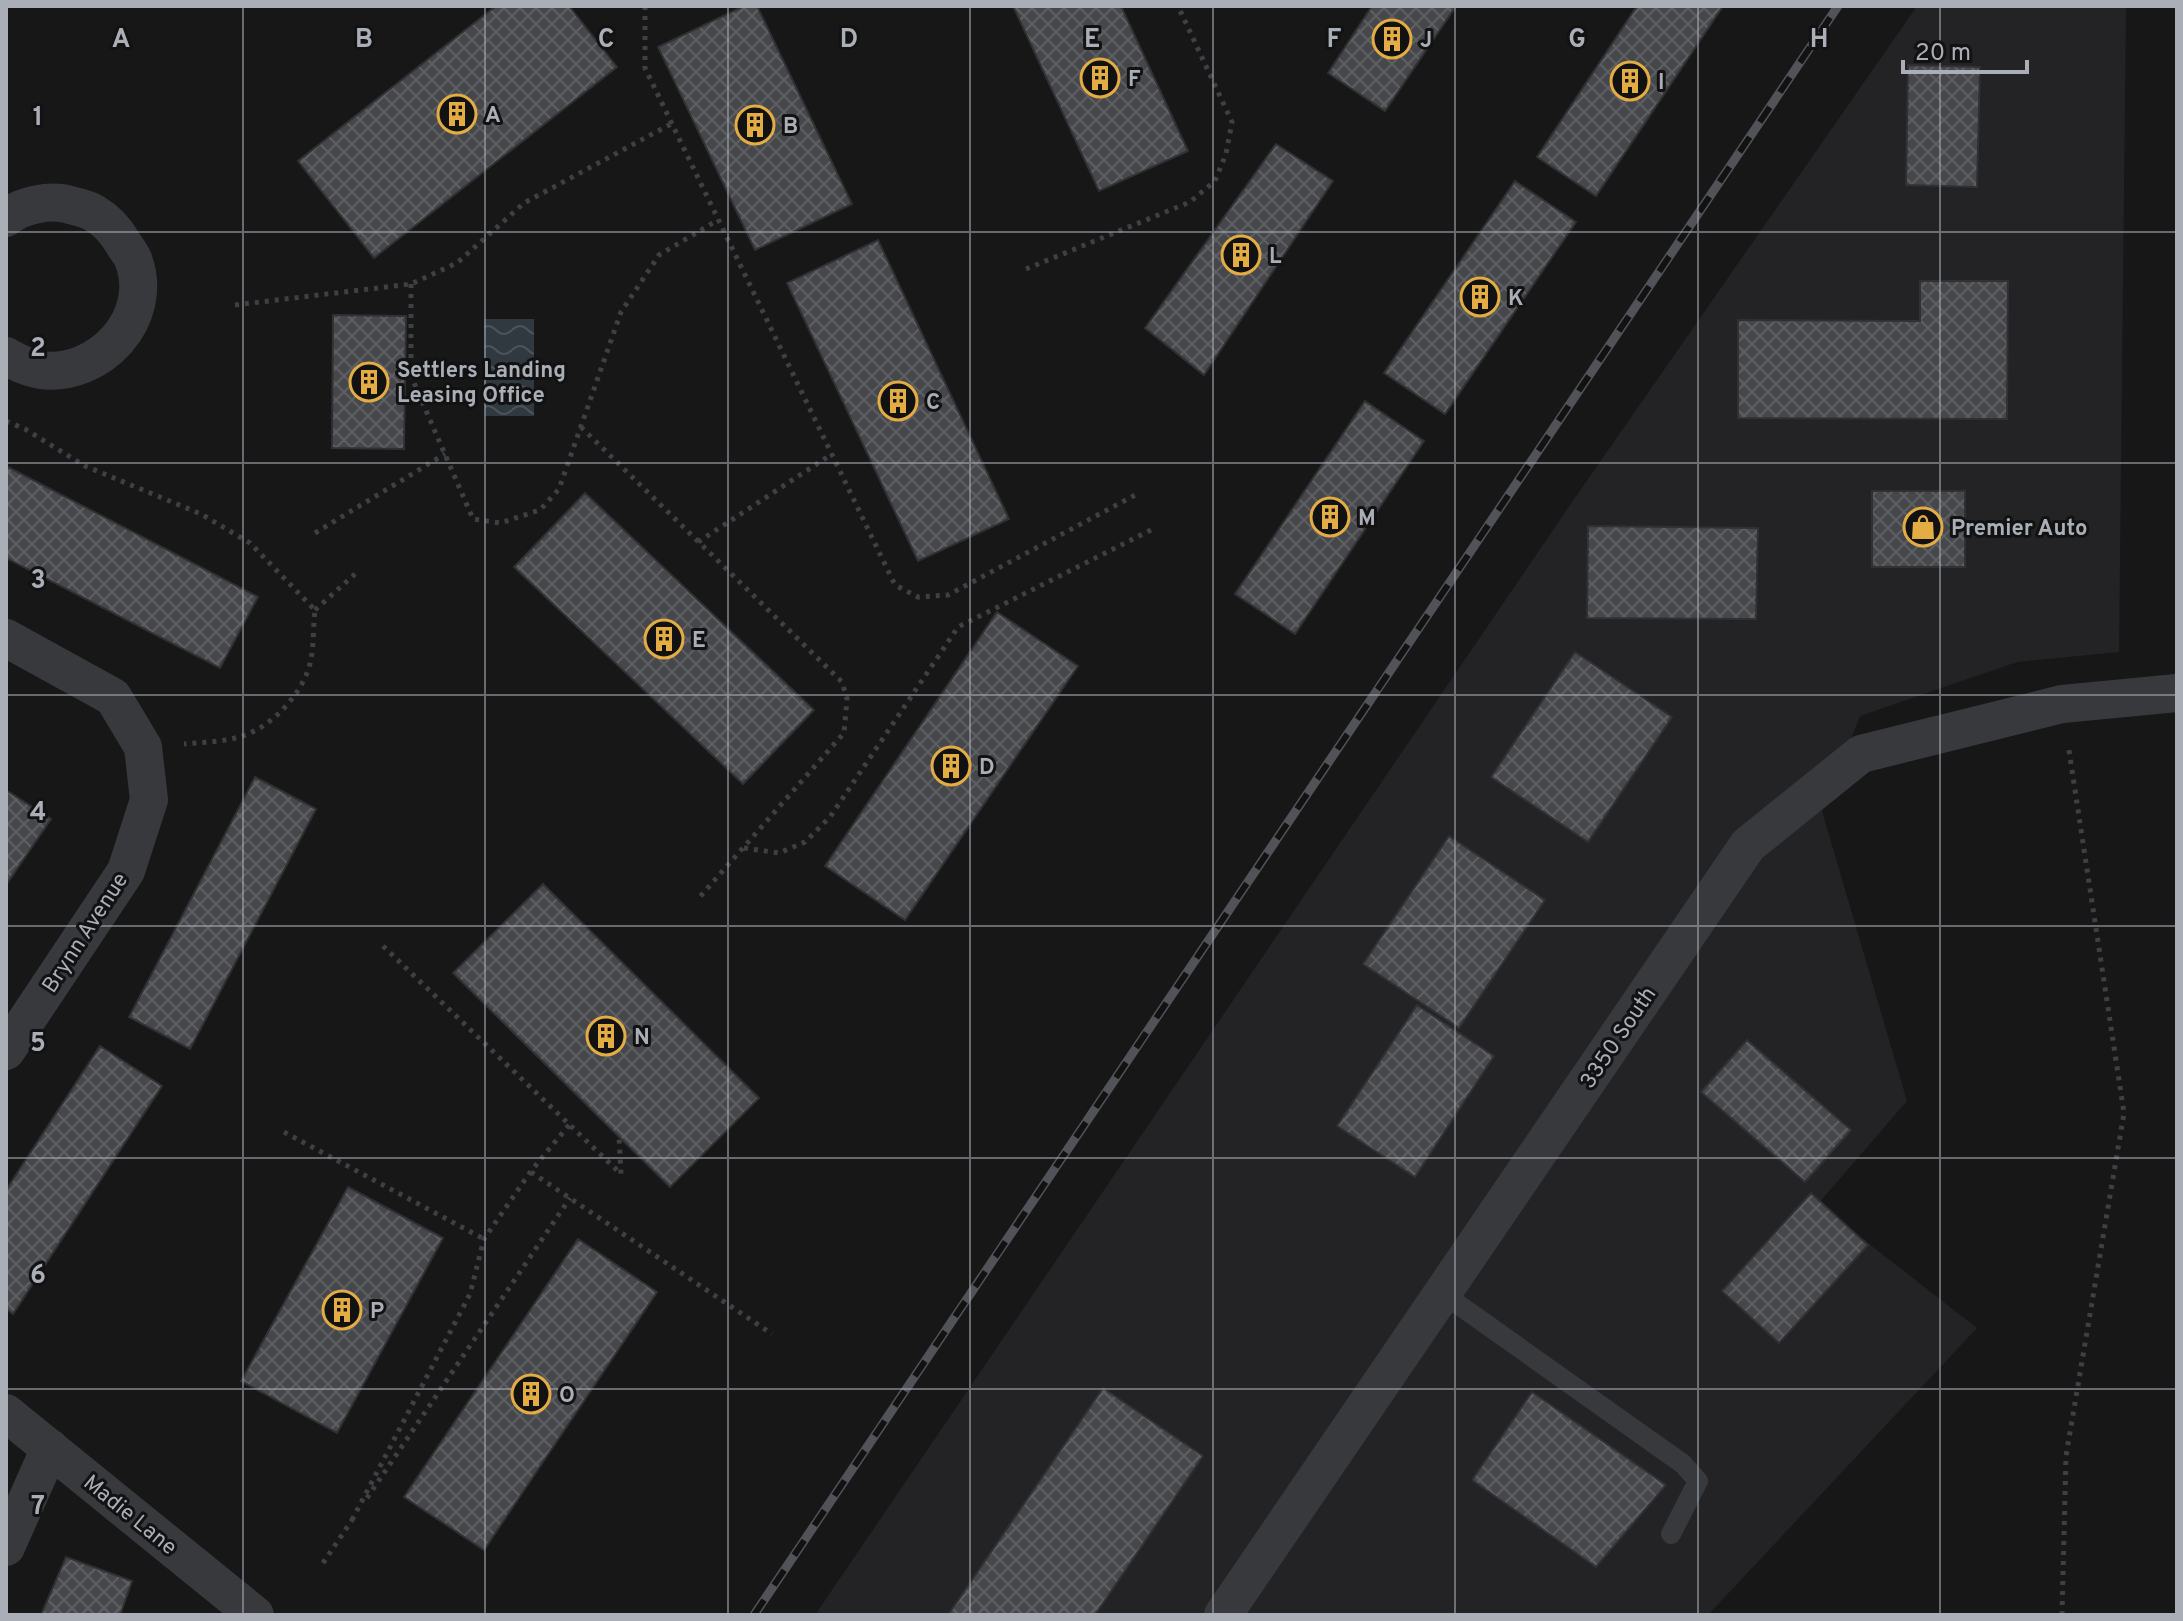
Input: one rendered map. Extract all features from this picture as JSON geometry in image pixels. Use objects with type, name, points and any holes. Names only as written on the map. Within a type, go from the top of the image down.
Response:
[{"type":"street","points":[[6,356],[25,366],[42,370],[70,369],[97,358],[119,339],[132,317],[138,289],[133,261],[122,241],[116,231],[93,212],[65,203],[35,205],[8,212]]},
{"type":"street","name":"Brynn Avenue","points":[[6,638],[113,697],[143,747],[149,800],[126,871],[6,1051]]},
{"type":"street","name":"3350 South","points":[[1223,1615],[1748,845],[1861,754],[2062,704],[2177,693]]},
{"type":"street","name":"Madie Lane","points":[[6,1413],[255,1615]]},
{"type":"street","points":[[6,1547],[50,1448]]},
{"type":"lane","points":[[1442,1293],[1683,1464],[1698,1481],[1671,1534]]},
{"type":"path","points":[[645,6],[645,68],[895,585],[918,597],[948,595],[1137,494]]},
{"type":"path","points":[[1026,269],[1190,202],[1215,181],[1226,154],[1232,122],[1178,6]]},
{"type":"path","points":[[235,305],[411,284],[457,263],[524,203],[671,124]]},
{"type":"path","points":[[411,284],[411,376],[473,519],[500,523],[540,510],[559,489],[621,312],[628,300],[659,255],[718,220]]},
{"type":"path","points":[[6,421],[25,429],[85,466],[201,514],[250,543],[315,610]]},
{"type":"path","points":[[581,427],[842,682],[847,699],[844,733],[698,899]]},
{"type":"path","points":[[315,533],[445,454]]},
{"type":"path","points":[[698,542],[832,454]]},
{"type":"path","points":[[743,848],[779,853],[805,842],[830,817],[958,627],[1155,528]]},
{"type":"path","points":[[143,747],[219,741],[252,733],[277,715],[302,686],[311,660],[315,610],[355,574]]},
{"type":"path","points":[[2062,704],[2124,1113],[2066,1456],[2062,1615]]},
{"type":"path","points":[[383,946],[621,1174],[619,1137]]},
{"type":"path","points":[[352,1520],[470,1294],[484,1239],[531,1171],[569,1125]]},
{"type":"path","points":[[284,1132],[484,1239]]},
{"type":"path","points":[[531,1171],[772,1334]]},
{"type":"path","points":[[323,1563],[570,1198]]},
{"type":"shaded area","points":[[1917,6],[2126,6],[2119,652],[2017,662],[1860,716],[1822,811],[1907,1101],[1818,1204],[1977,1328],[1708,1615],[815,1615],[1570,505]]},
{"type":"water","points":[[484,319],[534,319],[534,416],[485,416]]},
{"type":"building","name":"A","points":[[496,6],[569,6],[617,67],[374,258],[298,161]]},
{"type":"building","name":"B","points":[[744,6],[757,6],[852,204],[755,250],[658,47]]},
{"type":"building","name":"F","points":[[1013,6],[1121,6],[1188,151],[1099,191]]},
{"type":"building","name":"J","points":[[1372,6],[1456,6],[1385,111],[1328,73]]},
{"type":"building","name":"I","points":[[1637,6],[1723,6],[1596,196],[1537,157]]},
{"type":"building","points":[[1908,65],[1980,67],[1977,187],[1906,185]]},
{"type":"building","name":"L","points":[[1276,144],[1333,181],[1204,375],[1145,328]]},
{"type":"building","name":"K","points":[[1515,181],[1576,222],[1445,414],[1384,373]]},
{"type":"building","name":"C","points":[[878,240],[1009,519],[918,561],[787,283]]},
{"type":"building","points":[[1920,281],[2008,281],[2007,419],[1738,418],[1738,320],[1920,321]]},
{"type":"building","name":"Settlers Landing Leasing Office","points":[[333,315],[406,316],[404,449],[332,448]]},
{"type":"building","name":"M","points":[[1365,401],[1424,441],[1295,634],[1235,594]]},
{"type":"building","points":[[6,466],[258,597],[220,668],[6,558]]},
{"type":"building","points":[[1872,491],[1965,491],[1965,567],[1872,567]]},
{"type":"building","name":"E","points":[[585,493],[814,710],[743,784],[514,567]]},
{"type":"building","points":[[1588,526],[1758,528],[1756,619],[1587,618]]},
{"type":"building","name":"D","points":[[997,612],[1078,666],[905,920],[825,866]]},
{"type":"building","points":[[1575,652],[1672,717],[1588,842],[1491,777]]},
{"type":"building","points":[[255,777],[316,809],[190,1049],[129,1017]]},
{"type":"building","points":[[6,790],[51,819],[6,885]]},
{"type":"building","points":[[1449,836],[1545,900],[1459,1028],[1363,964]]},
{"type":"building","name":"N","points":[[543,884],[759,1098],[670,1187],[453,973]]},
{"type":"building","points":[[1417,1005],[1494,1056],[1415,1177],[1337,1126]]},
{"type":"building","points":[[1747,1040],[1851,1130],[1805,1182],[1701,1092]]},
{"type":"building","points":[[100,1046],[162,1086],[13,1314],[6,1309],[6,1190]]},
{"type":"building","name":"P","points":[[348,1187],[443,1238],[337,1433],[241,1381]]},
{"type":"building","points":[[1811,1193],[1868,1245],[1779,1343],[1722,1291]]},
{"type":"building","name":"O","points":[[578,1239],[657,1292],[484,1550],[404,1497]]},
{"type":"building","points":[[1103,1388],[1203,1456],[1095,1615],[948,1615]]},
{"type":"building","points":[[1532,1392],[1666,1485],[1596,1567],[1472,1480]]},
{"type":"building","points":[[66,1557],[132,1581],[120,1615],[41,1615]]},
{"type":"railway","points":[[754,1615],[1838,6]]},
{"type":"place","name":"J","points":[[1392,39]]},
{"type":"place","name":"F","points":[[1100,78]]},
{"type":"place","name":"I","points":[[1630,81]]},
{"type":"place","name":"A","points":[[457,114]]},
{"type":"place","name":"B","points":[[755,125]]},
{"type":"place","name":"L","points":[[1241,255]]},
{"type":"place","name":"K","points":[[1480,297]]},
{"type":"place","name":"Settlers Landing Leasing Office","points":[[369,382]]},
{"type":"place","name":"C","points":[[898,401]]},
{"type":"place","name":"M","points":[[1330,517]]},
{"type":"place","name":"Premier Auto","points":[[1923,527]]},
{"type":"place","name":"E","points":[[664,639]]},
{"type":"place","name":"D","points":[[951,766]]},
{"type":"place","name":"N","points":[[606,1036]]},
{"type":"place","name":"P","points":[[342,1310]]},
{"type":"place","name":"O","points":[[531,1394]]}]
